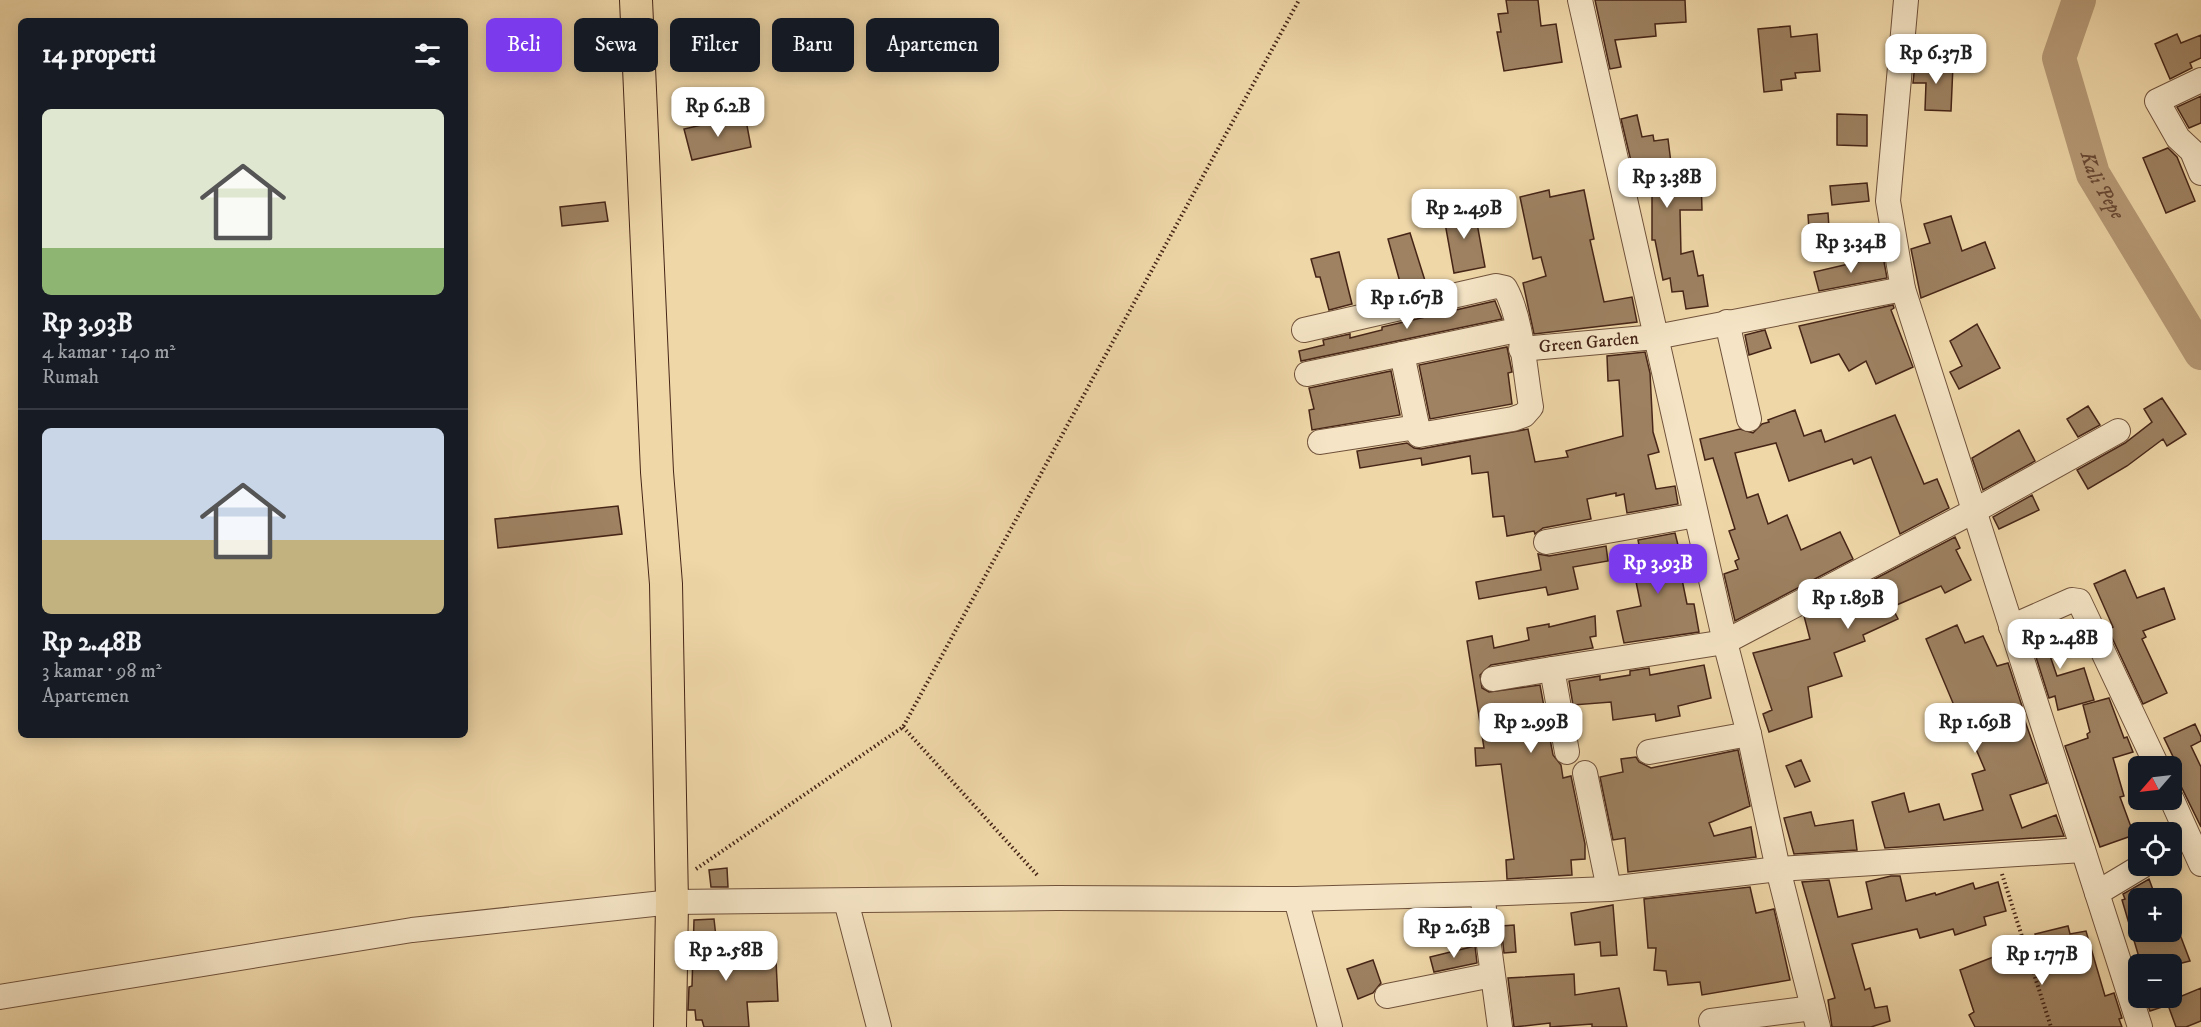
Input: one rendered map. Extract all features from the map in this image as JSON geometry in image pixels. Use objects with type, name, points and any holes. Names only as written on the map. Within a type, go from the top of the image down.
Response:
[{"type":"main road","points":[[636,0],[657,461],[666,584],[671,894],[670,1027]]},
{"type":"street","points":[[1580,0],[1725,642],[1749,734],[1778,869],[1815,1018],[1711,1021]]},
{"type":"street","points":[[1906,0],[1888,201],[1903,289],[2140,1027]]},
{"type":"street","points":[[2201,80],[2157,100],[2178,138],[2192,151],[2201,173]]},
{"type":"street","name":"Green Garden","points":[[1304,330],[1496,286],[1505,288],[1510,296],[1531,408],[1524,415],[1422,436],[1417,427],[1320,442]]},
{"type":"street","name":"Green Garden","points":[[1307,374],[1402,354],[1519,340],[1656,337],[1903,289]]},
{"type":"street","points":[[1727,322],[1749,419]]},
{"type":"street","points":[[1402,354],[1417,427]]},
{"type":"street","points":[[1493,679],[1725,642],[1974,511],[2118,431]]},
{"type":"street","points":[[1546,542],[1696,515]]},
{"type":"street","points":[[2012,627],[2072,600],[2079,601],[2152,756]]},
{"type":"street","points":[[1552,669],[1567,752]]},
{"type":"street","points":[[1649,752],[1749,734]]},
{"type":"street","points":[[1586,773],[1609,889]]},
{"type":"street","points":[[2176,810],[2201,864]]},
{"type":"street","points":[[0,997],[412,930],[671,894],[846,901],[1057,898],[1296,899],[1482,894],[1609,889],[1778,869],[2083,850]]},
{"type":"street","points":[[2097,893],[2128,874]]},
{"type":"street","points":[[1482,894],[1500,1027]]},
{"type":"street","points":[[1296,899],[1330,1027]]},
{"type":"street","points":[[846,901],[878,1023]]},
{"type":"street","points":[[1387,996],[1492,975]]},
{"type":"path","points":[[671,894],[903,726],[1299,0]]},
{"type":"path","points":[[903,726],[1057,898]]},
{"type":"path","points":[[1996,856],[2051,1027]]},
{"type":"building","points":[[1506,0],[1538,0],[1541,26],[1556,24],[1562,62],[1504,71],[1497,32],[1501,32],[1498,14],[1508,13]]},
{"type":"building","points":[[1595,0],[1685,0],[1686,22],[1655,24],[1656,36],[1615,40],[1621,67],[1610,69]]},
{"type":"building","points":[[1790,26],[1791,37],[1817,34],[1820,71],[1795,73],[1796,78],[1781,80],[1782,90],[1764,92],[1758,29]]},
{"type":"building","points":[[2177,34],[2181,43],[2201,35],[2201,58],[2190,63],[2192,68],[2170,79],[2155,44]]},
{"type":"building","points":[[1915,64],[1953,65],[1951,111],[1925,110],[1926,83],[1913,83]]},
{"type":"building","points":[[2201,96],[2201,123],[2189,128],[2177,107]]},
{"type":"building","points":[[1837,114],[1867,115],[1867,146],[1837,145]]},
{"type":"building","points":[[745,115],[751,147],[692,160],[684,129]]},
{"type":"building","points":[[1637,115],[1642,137],[1653,135],[1654,141],[1668,139],[1671,163],[1677,162],[1679,177],[1701,177],[1702,210],[1680,210],[1681,254],[1693,251],[1698,276],[1703,275],[1708,306],[1686,309],[1683,291],[1672,292],[1670,278],[1663,280],[1655,240],[1652,240],[1652,193],[1639,195],[1621,119]]},
{"type":"building","points":[[2168,148],[2177,157],[2195,201],[2166,213],[2143,158]]},
{"type":"building","points":[[1867,183],[1869,201],[1832,205],[1830,186]]},
{"type":"building","points":[[1549,190],[1550,197],[1584,190],[1594,239],[1590,240],[1604,302],[1632,297],[1637,322],[1534,334],[1523,283],[1546,276],[1541,257],[1533,259],[1520,197]]},
{"type":"building","points":[[605,202],[608,221],[562,226],[560,207]]},
{"type":"building","points":[[1474,207],[1485,267],[1454,273],[1443,212]]},
{"type":"building","points":[[1828,213],[1830,243],[1810,245],[1808,215]]},
{"type":"building","points":[[1951,216],[1962,251],[1985,242],[1995,268],[1921,298],[1911,249],[1930,243],[1924,224]]},
{"type":"building","points":[[1410,233],[1427,287],[1403,293],[1388,239]]},
{"type":"building","points":[[1339,252],[1352,304],[1329,310],[1320,277],[1316,277],[1311,259]]},
{"type":"building","points":[[1883,256],[1887,278],[1819,291],[1814,272]]},
{"type":"building","points":[[1495,301],[1502,319],[1301,361],[1299,351],[1324,345],[1323,340],[1350,334],[1350,338],[1382,330],[1382,327]]},
{"type":"building","points":[[1893,305],[1894,308],[1891,310],[1913,367],[1876,384],[1866,361],[1849,371],[1839,354],[1811,363],[1799,326]]},
{"type":"building","points":[[1977,324],[2000,368],[1959,389],[1950,372],[1962,366],[1950,341]]},
{"type":"building","points":[[1765,330],[1771,348],[1749,355],[1745,335]]},
{"type":"building","points":[[1507,347],[1512,372],[1508,373],[1512,404],[1430,419],[1419,365]]},
{"type":"building","points":[[1645,352],[1650,373],[1653,432],[1659,452],[1648,455],[1656,489],[1675,486],[1678,504],[1627,513],[1624,494],[1616,496],[1616,493],[1587,499],[1591,519],[1543,528],[1535,534],[1534,531],[1507,536],[1504,516],[1493,517],[1488,472],[1472,474],[1470,456],[1422,465],[1421,458],[1360,468],[1357,451],[1407,443],[1414,448],[1421,449],[1528,429],[1535,462],[1568,457],[1566,451],[1623,436],[1619,380],[1608,381],[1607,356]]},
{"type":"building","points":[[1391,371],[1400,415],[1312,430],[1309,410],[1314,409],[1309,388]]},
{"type":"building","points":[[2162,398],[2186,434],[2167,446],[2163,439],[2127,466],[2088,489],[2077,470],[2125,443],[2152,422],[2144,409]]},
{"type":"building","points":[[2088,406],[2100,425],[2078,437],[2067,419]]},
{"type":"building","points":[[1795,410],[1804,436],[1821,430],[1825,442],[1895,415],[1924,484],[1937,479],[1949,508],[1900,534],[1871,457],[1854,464],[1852,459],[1789,481],[1776,443],[1735,453],[1747,498],[1758,494],[1768,524],[1787,515],[1801,550],[1840,532],[1853,559],[1735,621],[1724,574],[1738,569],[1735,561],[1739,559],[1729,531],[1735,529],[1713,458],[1705,460],[1700,439],[1740,429],[1753,433],[1762,424],[1769,422],[1768,420]]},
{"type":"building","points":[[2019,430],[2035,461],[1983,490],[1972,458]]},
{"type":"building","points":[[2032,495],[2039,510],[1999,529],[1993,517]]},
{"type":"building","points":[[618,506],[622,534],[498,548],[495,519]]},
{"type":"building","points":[[1675,533],[1679,549],[1676,550],[1687,604],[1694,604],[1699,632],[1624,643],[1617,611],[1641,606],[1632,562],[1642,560],[1638,540]]},
{"type":"building","points":[[1955,537],[1960,548],[1956,550],[1971,580],[1945,593],[1941,586],[1892,607],[1898,619],[1863,635],[1865,641],[1834,653],[1842,676],[1808,687],[1812,717],[1769,732],[1763,714],[1772,710],[1753,653],[1810,639],[1804,616]]},
{"type":"building","points":[[1606,546],[1608,561],[1573,567],[1578,589],[1548,595],[1546,587],[1479,599],[1476,582],[1541,570],[1538,554],[1549,556]]},
{"type":"building","points":[[2125,570],[2137,598],[2164,588],[2175,619],[2143,631],[2146,637],[2142,639],[2167,693],[2143,704],[2108,629],[2113,627],[2094,584]]},
{"type":"building","points":[[1595,616],[1596,636],[1590,637],[1593,648],[1491,665],[1480,675],[1482,688],[1489,692],[1540,685],[1553,755],[1561,765],[1563,778],[1571,776],[1585,844],[1585,859],[1571,860],[1572,875],[1507,879],[1506,860],[1514,859],[1501,764],[1476,766],[1475,748],[1484,748],[1467,641],[1492,636],[1494,648],[1529,640],[1527,628],[1549,624],[1549,627]]},
{"type":"building","points":[[2062,620],[2069,638],[2047,647],[2057,676],[2084,668],[2094,700],[2058,710],[2055,696],[2049,698],[2029,635]]},
{"type":"building","points":[[1957,625],[1965,643],[1983,636],[1997,666],[2008,663],[2022,706],[2020,707],[2047,783],[2010,795],[2022,828],[2056,815],[2064,836],[1885,848],[1872,802],[1904,793],[1909,812],[1939,804],[1944,820],[1983,810],[1972,774],[1985,770],[1967,728],[1946,735],[1936,710],[1953,703],[1926,639]]},
{"type":"building","points":[[1704,665],[1711,698],[1678,706],[1680,716],[1656,721],[1655,714],[1613,720],[1611,702],[1573,705],[1569,681],[1600,676],[1600,680],[1630,675],[1630,671],[1649,668],[1650,675]]},
{"type":"building","points":[[2109,698],[2124,738],[2127,737],[2133,752],[2113,758],[2124,796],[2120,797],[2129,822],[2128,837],[2100,847],[2065,746],[2088,738],[2087,734],[2090,732],[2083,705]]},
{"type":"building","points":[[2195,724],[2201,737],[2201,741],[2191,746],[2201,767],[2201,827],[2182,788],[2182,756],[2173,756],[2164,738]]},
{"type":"building","points":[[1738,750],[1750,806],[1709,823],[1714,836],[1751,827],[1756,857],[1628,872],[1625,838],[1613,840],[1600,777],[1623,772],[1621,759],[1636,757],[1639,762],[1651,768]]},
{"type":"building","points":[[1801,760],[1810,781],[1795,787],[1786,766]]},
{"type":"building","points":[[1811,812],[1815,826],[1853,820],[1857,850],[1794,854],[1784,818]]},
{"type":"building","points":[[727,868],[728,887],[711,887],[709,870]]},
{"type":"building","points":[[1900,876],[1906,901],[1935,893],[1936,895],[1973,883],[1975,889],[1998,882],[2006,911],[1984,917],[1986,925],[1955,935],[1953,929],[1920,938],[1917,929],[1852,944],[1865,990],[1870,988],[1875,1008],[1887,1006],[1890,1021],[1871,1027],[1832,1027],[1828,1000],[1835,998],[1802,882],[1829,880],[1838,917],[1872,909],[1866,882]]},
{"type":"building","points":[[2149,879],[2152,888],[2133,888]]},
{"type":"building","points":[[1750,887],[1756,913],[1774,909],[1790,980],[1702,995],[1700,982],[1668,985],[1666,971],[1654,970],[1656,948],[1648,948],[1644,899]]},
{"type":"building","points":[[2128,891],[2128,920],[2122,900],[2125,899],[2123,894]]},
{"type":"building","points":[[1613,905],[1617,955],[1601,956],[1600,942],[1575,945],[1571,913]]},
{"type":"building","points":[[714,919],[718,955],[732,955],[732,962],[776,961],[778,1001],[747,1002],[749,1027],[704,1027],[702,1020],[696,1020],[695,1010],[688,1010],[689,987],[692,986],[694,920]]},
{"type":"building","points":[[1514,925],[1516,952],[1504,953],[1501,926]]},
{"type":"building","points":[[2068,926],[2070,934],[2086,931],[2105,996],[2114,993],[2122,1018],[2119,1019],[2122,1027],[1975,1027],[1969,1015],[1974,1012],[1960,970],[2037,940],[2035,934]]},
{"type":"building","points":[[2182,940],[2190,961],[2182,963],[2182,954],[2138,954],[2134,942],[2182,942]]},
{"type":"building","points":[[1475,946],[1477,963],[1434,972],[1430,957]]},
{"type":"building","points":[[1373,960],[1381,983],[1373,993],[1358,999],[1347,969]]},
{"type":"building","points":[[1574,974],[1575,995],[1619,988],[1627,1027],[1592,1027],[1592,1024],[1550,1027],[1550,1023],[1514,1027],[1508,978]]},
{"type":"building","points":[[2201,988],[2201,1021],[2186,1027],[2176,1027],[2169,1008],[2182,1008],[2182,996]]},
{"type":"waterway","name":"Kali Pepe","points":[[2079,0],[2059,58],[2093,174],[2201,353]]}]
